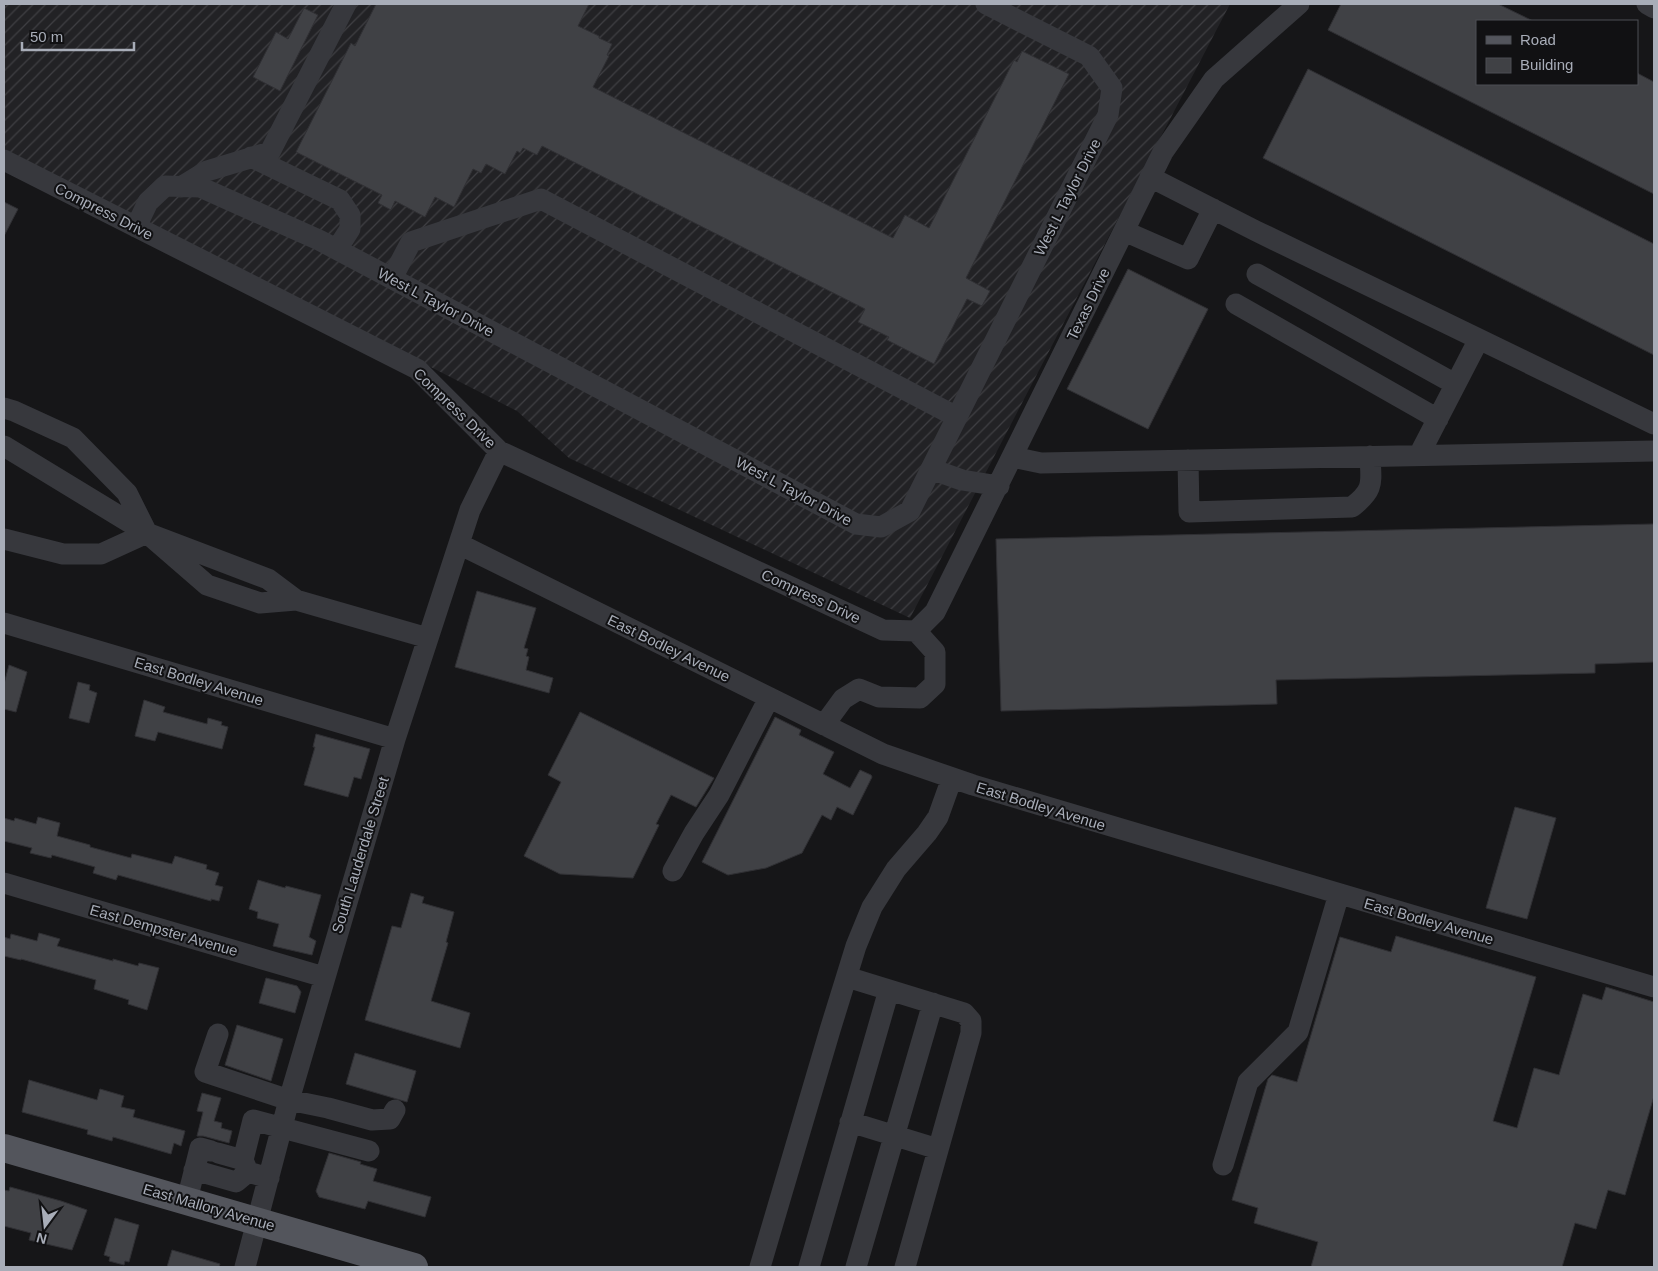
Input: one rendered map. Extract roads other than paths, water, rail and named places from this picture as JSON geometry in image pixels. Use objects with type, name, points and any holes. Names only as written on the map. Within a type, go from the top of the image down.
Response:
[{"type":"main road","name":"East Mallory Avenue","points":[[4,1148],[414,1267]]},
{"type":"street","points":[[181,187],[207,170],[270,152],[346,4]]},
{"type":"street","name":"West L Taylor Drive","points":[[136,227],[148,202],[165,186],[200,187],[244,205],[337,249],[856,524],[881,527],[910,511],[1108,116],[1112,88],[1089,56],[986,4]]},
{"type":"street","name":"Texas Drive","points":[[916,631],[935,612],[1163,152],[1214,80],[1298,4]]},
{"type":"street","points":[[1647,4],[1654,8]]},
{"type":"street","points":[[252,157],[340,200],[350,215],[350,229],[337,249]]},
{"type":"street","name":"Compress Drive","points":[[4,160],[417,369],[500,450],[883,630],[916,631]]},
{"type":"street","points":[[1150,177],[1654,424]]},
{"type":"street","points":[[392,278],[411,242],[541,199],[957,417]]},
{"type":"street","points":[[1124,231],[1188,259],[1213,209]]},
{"type":"street","points":[[1257,274],[1455,384]]},
{"type":"street","points":[[1236,304],[1438,419]]},
{"type":"street","points":[[1419,455],[1479,339]]},
{"type":"street","points":[[4,408],[73,438],[126,492],[148,533]]},
{"type":"street","points":[[4,446],[148,533],[207,585],[260,603],[296,600],[428,638]]},
{"type":"street","name":"South Lauderdale Street","points":[[245,1267],[289,1100],[395,739],[470,510],[500,450]]},
{"type":"street","points":[[1013,457],[1041,463],[1654,451]]},
{"type":"street","points":[[1188,460],[1188,512],[1352,507],[1363,498],[1371,487],[1370,456]]},
{"type":"street","points":[[931,469],[962,480],[999,486]]},
{"type":"street","points":[[4,539],[63,554],[101,554],[148,533]]},
{"type":"street","name":"East Bodley Avenue","points":[[459,544],[883,754],[952,778],[1654,987]]},
{"type":"street","name":"East Bodley Avenue","points":[[4,623],[395,739]]},
{"type":"street","points":[[824,725],[843,699],[859,688],[879,697],[920,698],[935,684],[936,652],[916,631]]},
{"type":"street","points":[[673,871],[694,833],[719,795],[769,698]]},
{"type":"street","points":[[760,1267],[856,946],[872,907],[896,869],[938,817],[952,778]]},
{"type":"street","name":"East Dempster Avenue","points":[[4,883],[324,977]]},
{"type":"street","points":[[1222,1165],[1248,1082],[1298,1032],[1339,894]]},
{"type":"street","points":[[847,977],[964,1013],[970,1021],[971,1032],[904,1267]]},
{"type":"street","points":[[809,1267],[889,990]]},
{"type":"street","points":[[856,1267],[933,1004]]},
{"type":"street","points":[[218,1034],[205,1072],[289,1100],[372,1120],[390,1119],[395,1110]]},
{"type":"street","points":[[194,1170],[236,1182],[245,1166],[252,1120],[369,1151]]},
{"type":"street","points":[[850,1122],[938,1149]]},
{"type":"street","points":[[186,1200],[200,1148],[214,1152],[269,1178]]}]
